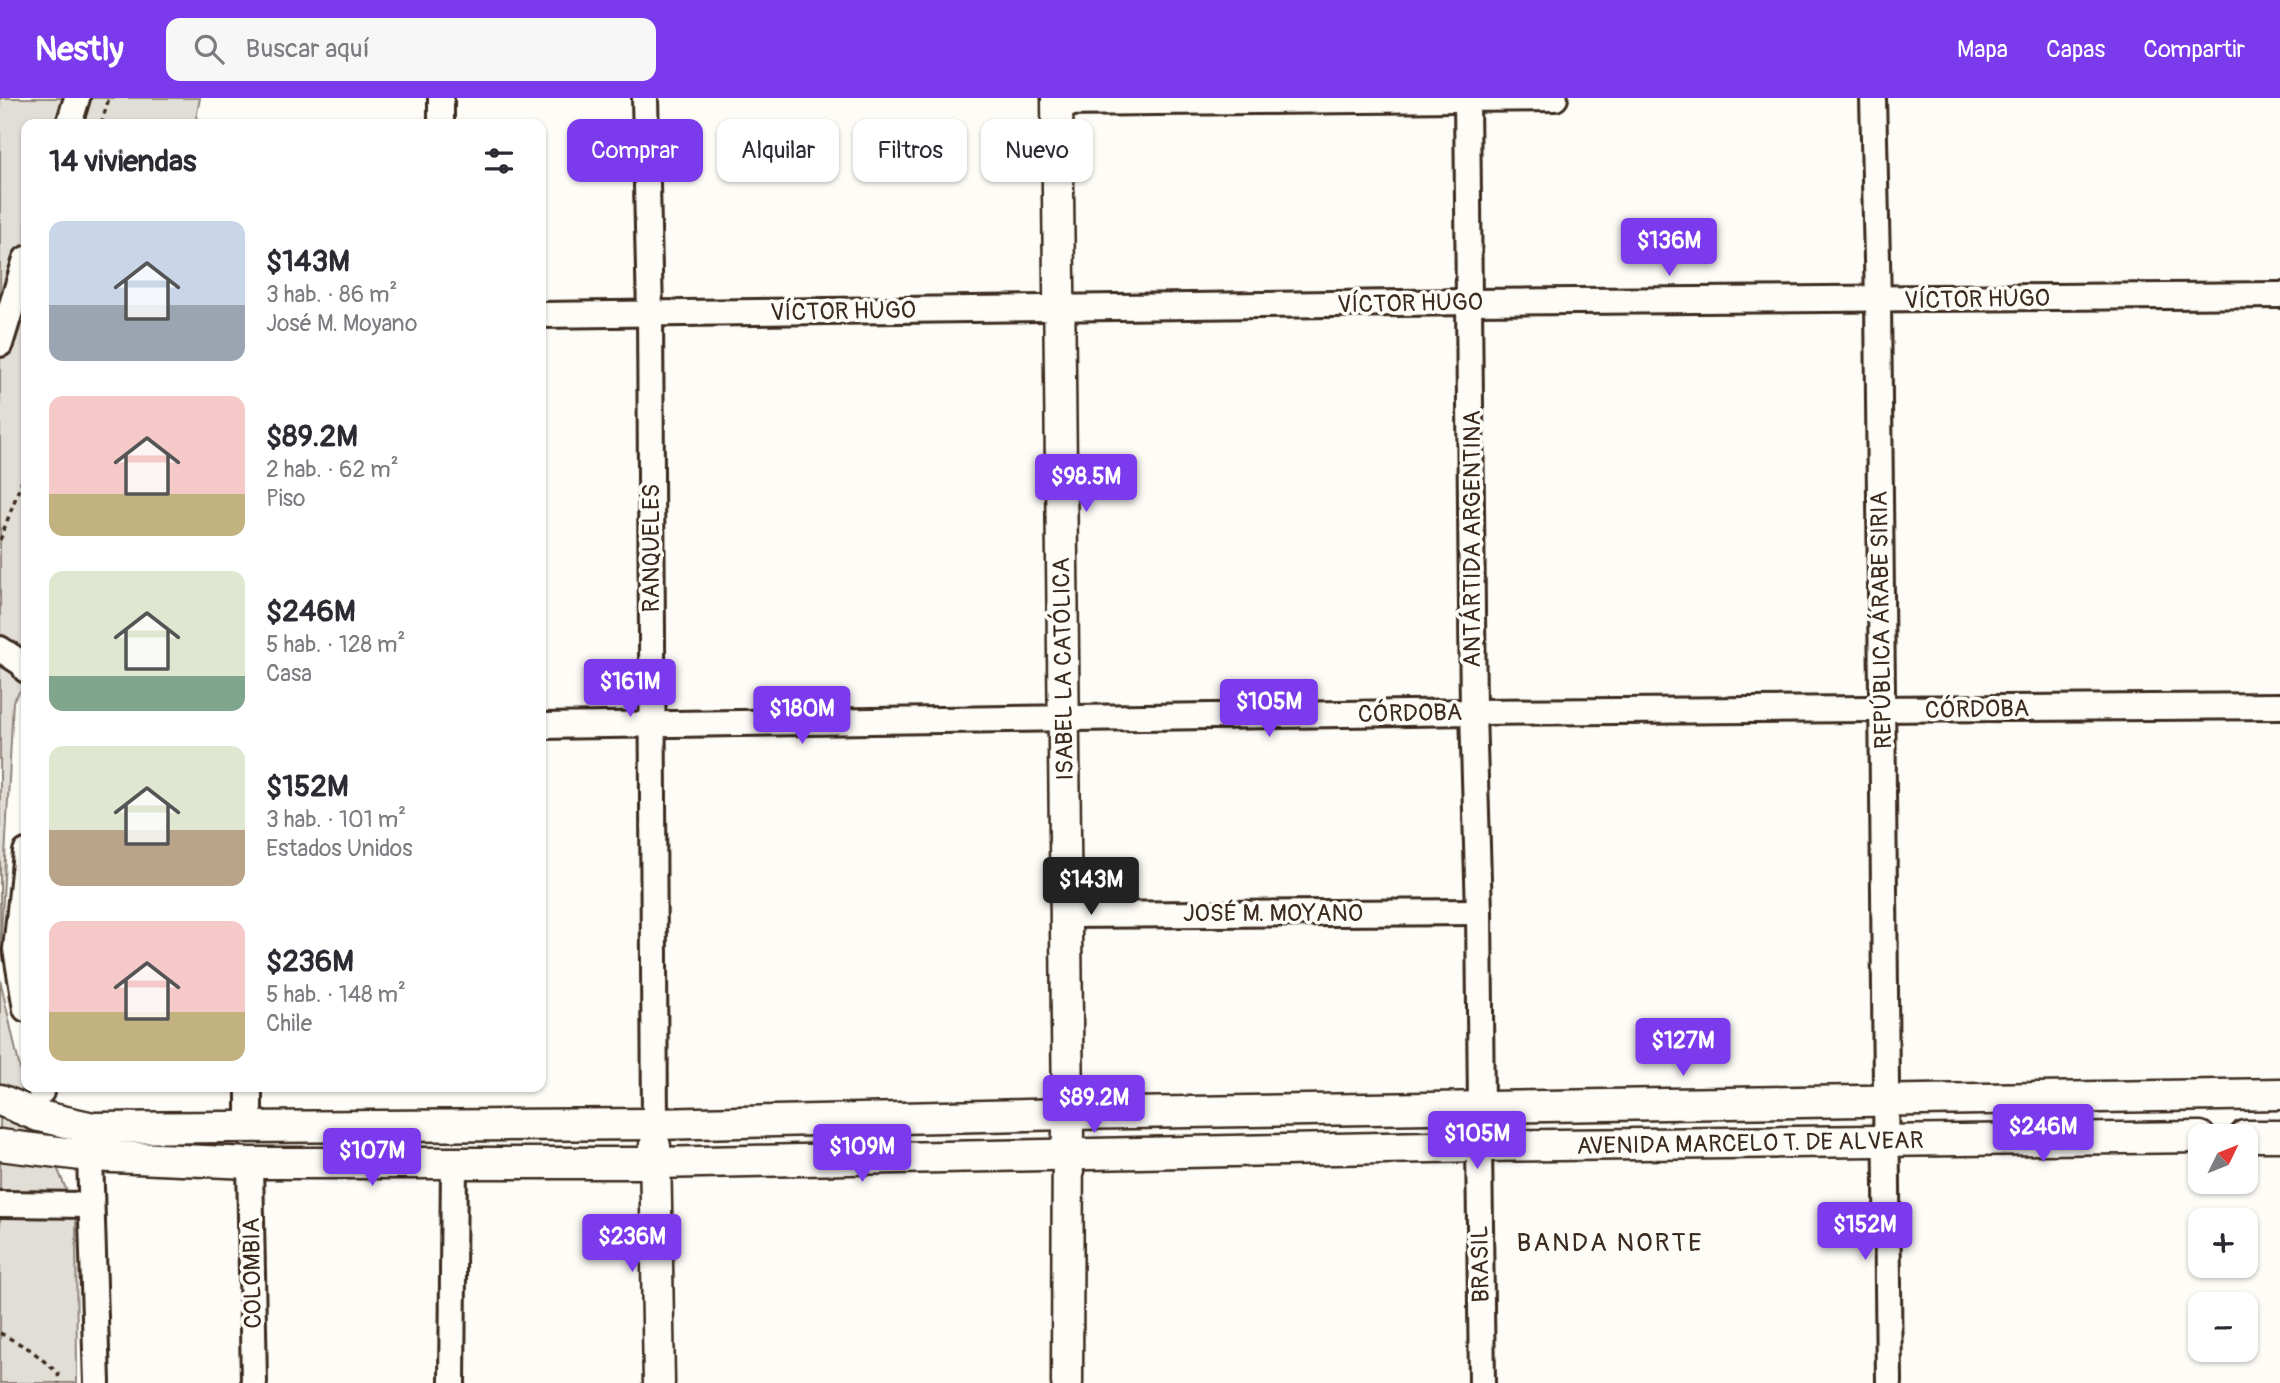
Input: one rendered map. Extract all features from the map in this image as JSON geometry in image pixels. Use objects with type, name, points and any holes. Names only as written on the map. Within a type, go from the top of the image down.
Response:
[{"type":"main road","name":"ISABEL LA CATÓLICA","points":[[1057,101],[1068,1114],[1067,1383]]},
{"type":"main road","name":"AVENIDA MARCELO T. DE ALVEAR","points":[[0,1100],[39,1115],[93,1128],[655,1124],[1068,1114],[2280,1094]]},
{"type":"main road","points":[[655,1124],[660,1383]]},
{"type":"main road","points":[[2258,1136],[2280,1136]]},
{"type":"main road","name":"AVENIDA MARCELO T. DE ALVEAR","points":[[0,1145],[90,1156],[250,1163],[454,1164],[655,1163],[1479,1146],[2188,1137]]},
{"type":"street","points":[[71,119],[78,98]]},
{"type":"street","points":[[441,98],[441,119]]},
{"type":"street","name":"RANQUELES","points":[[645,98],[650,314],[655,1124]]},
{"type":"street","name":"ANTÁRTIDA ARGENTINA","points":[[1467,98],[1473,712],[1481,1107]]},
{"type":"street","points":[[1057,101],[1556,98]]},
{"type":"street","name":"REPÚBLICA ÁRABE SIRIA","points":[[1873,98],[1878,300],[1889,1383]]},
{"type":"street","points":[[0,345],[21,276]]},
{"type":"street","name":"VÍCTOR HUGO","points":[[546,315],[1470,302],[2280,295]]},
{"type":"street","points":[[0,649],[21,663]]},
{"type":"street","name":"CÓRDOBA","points":[[546,726],[1473,712],[2280,706]]},
{"type":"street","points":[[21,879],[8,948],[21,992]]},
{"type":"street","name":"JOSÉ M. MOYANO","points":[[1066,915],[1479,912]]},
{"type":"street","points":[[249,1092],[249,1126]]},
{"type":"street","name":"BRASIL","points":[[1479,1146],[1482,1383]]},
{"type":"street","points":[[90,1156],[97,1383]]},
{"type":"street","name":"COLOMBIA","points":[[250,1163],[254,1383]]},
{"type":"street","points":[[452,1383],[454,1164]]},
{"type":"street","points":[[0,1204],[91,1205]]},
{"type":"path","points":[[103,119],[109,98]]},
{"type":"path","points":[[0,540],[21,483]]},
{"type":"path","points":[[0,1333],[31,1350],[58,1373],[59,1383]]},
{"type":"shaded area","points":[[0,98],[200,98],[196,119],[21,119],[21,690],[13,701],[0,957]]},
{"type":"shaded area","points":[[0,979],[21,1074],[21,1092],[28,1092],[76,1214],[77,1383],[0,1383]]},
{"type":"district","name":"BANDA NORTE","points":[[1610,1242]]}]
